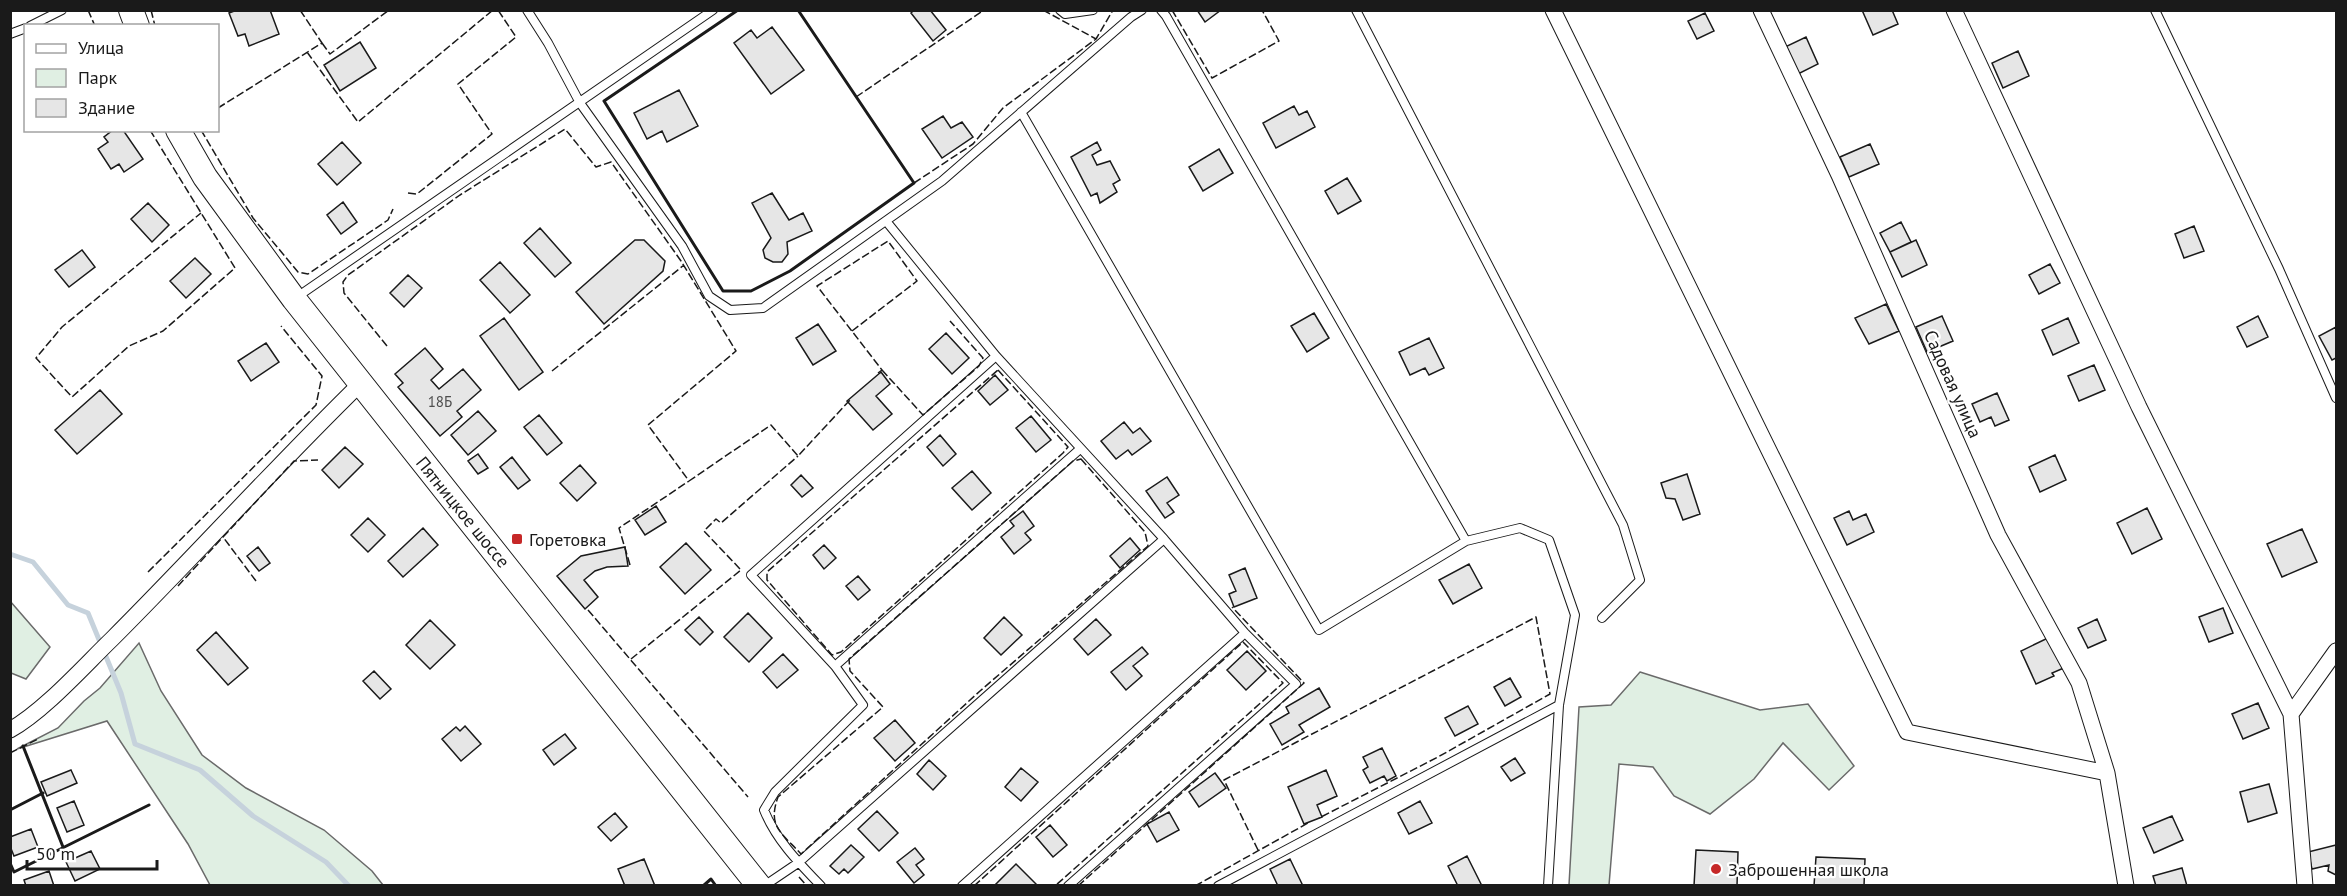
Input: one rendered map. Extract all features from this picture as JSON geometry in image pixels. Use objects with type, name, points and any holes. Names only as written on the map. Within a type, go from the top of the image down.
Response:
[{"type":"main road","name":"Пятницкое шоссе","points":[[179,132],[205,177],[294,299],[759,885]]},
{"type":"street","points":[[1553,10],[1907,732],[2107,773]]},
{"type":"street","name":"Садовая улица","points":[[1761,10],[1839,175],[1998,534],[2079,683],[2107,773],[2126,885]]},
{"type":"street","points":[[1954,10],[2139,407],[2291,714],[2305,885]]},
{"type":"street","points":[[10,730],[22,723],[65,684],[166,585],[289,454],[360,384]]},
{"type":"street","points":[[2291,714],[2337,651]]},
{"type":"lane","points":[[34,24],[62,10]]},
{"type":"lane","points":[[527,10],[548,43],[580,103],[682,246],[709,296],[730,310],[763,308],[942,181],[1131,17],[1142,10]]},
{"type":"lane","points":[[294,299],[713,10]]},
{"type":"lane","points":[[1060,10],[1065,14],[1093,10]]},
{"type":"lane","points":[[1161,10],[1466,541]]},
{"type":"lane","points":[[1356,10],[1623,525],[1640,580],[1602,618]]},
{"type":"lane","points":[[2155,10],[2279,269],[2337,398]]},
{"type":"lane","points":[[1021,112],[1319,630],[1466,541],[1520,528],[1549,540],[1575,615],[1559,705],[1548,885]]},
{"type":"lane","points":[[886,221],[996,356],[1164,539],[1245,633],[1296,684],[1068,885]]},
{"type":"lane","points":[[821,885],[798,863],[771,826],[764,810],[775,792],[863,705],[835,666],[751,575],[996,356]]},
{"type":"lane","points":[[835,666],[1080,449]]},
{"type":"lane","points":[[764,885],[798,863],[1164,539]]},
{"type":"lane","points":[[962,885],[1245,633]]},
{"type":"lane","points":[[1218,885],[1559,705]]},
{"type":"green space","points":[[10,601],[50,647],[26,679],[11,673]]},
{"type":"green space","points":[[139,643],[161,691],[202,755],[246,788],[324,830],[372,871],[383,885],[210,885],[188,844],[107,721],[17,749],[58,728],[100,688]]},
{"type":"green space","points":[[1640,672],[1760,710],[1808,704],[1854,766],[1829,790],[1783,743],[1754,779],[1710,814],[1674,796],[1653,767],[1619,764],[1609,885],[1569,885],[1579,707],[1611,705]]},
{"type":"building","points":[[237,10],[270,10],[279,34],[249,46],[245,34],[238,36],[229,13]]},
{"type":"building","points":[[914,10],[930,10],[946,30],[933,41],[911,13]]},
{"type":"building","points":[[1197,10],[1221,10],[1205,22]]},
{"type":"building","points":[[1862,10],[1892,10],[1898,24],[1873,35]]},
{"type":"building","points":[[1705,13],[1714,31],[1697,39],[1688,21]]},
{"type":"building","points":[[772,27],[804,70],[771,94],[734,43],[751,30],[757,38]]},
{"type":"building","points":[[1806,37],[1818,64],[1798,74],[1785,47]]},
{"type":"building","points":[[360,42],[376,68],[340,91],[324,65]]},
{"type":"building","points":[[2018,51],[2029,76],[2003,88],[1992,63]]},
{"type":"building","points":[[679,90],[698,126],[667,142],[662,131],[647,139],[634,113]]},
{"type":"building","points":[[1294,106],[1299,115],[1307,111],[1315,127],[1276,148],[1263,123]]},
{"type":"building","points":[[943,116],[951,128],[962,122],[973,137],[942,158],[922,129]]},
{"type":"building","points":[[110,132],[124,132],[143,159],[124,172],[119,164],[111,169],[98,149],[108,142],[104,137]]},
{"type":"building","points":[[342,142],[361,163],[337,185],[318,164]]},
{"type":"building","points":[[1097,142],[1101,150],[1092,155],[1097,165],[1110,161],[1120,180],[1113,184],[1117,192],[1100,203],[1097,193],[1091,196],[1071,157]]},
{"type":"building","points":[[1870,144],[1879,164],[1849,177],[1840,157]]},
{"type":"building","points":[[1219,149],[1233,173],[1203,191],[1189,167]]},
{"type":"building","points":[[1347,178],[1361,201],[1338,214],[1325,191]]},
{"type":"building","points":[[772,193],[789,220],[803,213],[812,231],[787,242],[788,254],[782,262],[773,262],[765,258],[763,250],[771,238],[752,203]]},
{"type":"building","points":[[343,202],[357,222],[341,234],[327,215]]},
{"type":"building","points":[[148,203],[169,225],[152,242],[131,219]]},
{"type":"building","points":[[1901,222],[1911,242],[1890,252],[1880,233]]},
{"type":"building","points":[[2194,226],[2204,251],[2184,258],[2175,234]]},
{"type":"building","points":[[540,228],[571,263],[555,277],[524,243]]},
{"type":"building","points":[[635,240],[644,240],[665,261],[663,271],[604,324],[576,292]]},
{"type":"building","points":[[1916,240],[1927,265],[1902,277],[1890,252]]},
{"type":"building","points":[[82,250],[95,267],[69,287],[55,270]]},
{"type":"building","points":[[195,258],[211,274],[186,298],[170,281]]},
{"type":"building","points":[[500,262],[530,295],[510,313],[480,280]]},
{"type":"building","points":[[2050,264],[2060,283],[2039,294],[2029,275]]},
{"type":"building","points":[[408,275],[422,288],[404,307],[390,293]]},
{"type":"building","points":[[1886,304],[1899,331],[1869,344],[1855,318]]},
{"type":"building","points":[[1314,313],[1329,338],[1307,352],[1291,326]]},
{"type":"building","points":[[1942,316],[1953,341],[1927,352],[1916,327]]},
{"type":"building","points":[[2258,316],[2268,337],[2247,347],[2237,327]]},
{"type":"building","points":[[504,318],[543,372],[519,390],[480,336]]},
{"type":"building","points":[[2068,318],[2079,343],[2053,355],[2042,330]]},
{"type":"building","points":[[818,324],[836,351],[813,365],[796,338]]},
{"type":"building","points":[[2336,327],[2336,358],[2332,360],[2319,336]]},
{"type":"building","points":[[946,333],[969,358],[952,374],[929,349]]},
{"type":"building","points":[[1429,338],[1444,368],[1429,375],[1425,368],[1410,375],[1399,352]]},
{"type":"building","points":[[266,343],[279,362],[251,381],[238,361]]},
{"type":"building","points":[[425,348],[443,369],[431,380],[439,389],[463,369],[481,390],[457,411],[462,417],[440,436],[398,387],[403,383],[395,374]]},
{"type":"building","points":[[2094,365],[2105,390],[2079,401],[2068,376]]},
{"type":"building","points":[[881,372],[890,384],[876,396],[892,414],[873,430],[847,401]]},
{"type":"building","points":[[995,375],[1008,390],[990,405],[978,391]]},
{"type":"building","points":[[100,390],[122,414],[77,454],[55,430]]},
{"type":"building","points":[[1997,393],[2009,420],[1995,426],[1991,417],[1980,422],[1972,404]]},
{"type":"building","points":[[478,411],[496,431],[468,455],[451,435]]},
{"type":"building","points":[[539,415],[562,443],[547,455],[524,427]]},
{"type":"building","points":[[1031,416],[1051,440],[1036,452],[1016,428]]},
{"type":"building","points":[[1124,422],[1133,433],[1140,428],[1151,441],[1132,455],[1128,450],[1116,459],[1101,441]]},
{"type":"building","points":[[940,435],[956,454],[943,466],[927,447]]},
{"type":"building","points":[[345,447],[363,464],[339,488],[322,470]]},
{"type":"building","points":[[478,454],[488,468],[478,474],[468,461]]},
{"type":"building","points":[[2055,455],[2066,480],[2040,492],[2029,467]]},
{"type":"building","points":[[512,457],[530,480],[518,489],[500,467]]},
{"type":"building","points":[[580,465],[596,483],[577,501],[560,483]]},
{"type":"building","points":[[972,471],[991,493],[972,510],[952,488]]},
{"type":"building","points":[[1687,474],[1700,514],[1683,520],[1675,499],[1666,498],[1661,483]]},
{"type":"building","points":[[801,475],[813,488],[802,497],[791,485]]},
{"type":"building","points":[[1167,477],[1179,495],[1167,503],[1174,512],[1165,518],[1146,491]]},
{"type":"building","points":[[656,506],[666,522],[645,535],[635,520]]},
{"type":"building","points":[[2147,508],[2162,539],[2132,554],[2117,523]]},
{"type":"building","points":[[1023,511],[1034,526],[1025,533],[1031,540],[1014,554],[1001,537],[1014,526],[1010,521]]},
{"type":"building","points":[[1849,511],[1853,520],[1866,514],[1874,532],[1847,545],[1834,518]]},
{"type":"building","points":[[368,518],[385,535],[368,552],[351,535]]},
{"type":"building","points":[[423,528],[438,545],[403,577],[388,561]]},
{"type":"building","points":[[2302,529],[2317,562],[2282,577],[2267,544]]},
{"type":"building","points":[[1130,538],[1140,550],[1120,568],[1110,556]]},
{"type":"building","points":[[686,543],[711,570],[685,594],[660,567]]},
{"type":"building","points":[[824,545],[836,558],[824,569],[813,555]]},
{"type":"building","points":[[258,547],[270,563],[259,571],[247,556]]},
{"type":"building","points":[[625,547],[628,566],[607,567],[595,571],[584,580],[598,597],[585,609],[557,576],[581,556]]},
{"type":"building","points":[[1469,564],[1482,588],[1453,604],[1439,580]]},
{"type":"building","points":[[1245,568],[1257,598],[1234,607],[1229,594],[1236,591],[1229,575]]},
{"type":"building","points":[[858,576],[870,590],[858,600],[846,586]]},
{"type":"building","points":[[2223,608],[2233,633],[2209,642],[2199,617]]},
{"type":"building","points":[[748,613],[772,638],[749,662],[724,637]]},
{"type":"building","points":[[699,617],[713,632],[700,645],[685,630]]},
{"type":"building","points":[[1004,617],[1022,635],[1001,655],[984,638]]},
{"type":"building","points":[[1096,619],[1111,635],[1088,655],[1074,639]]},
{"type":"building","points":[[2097,619],[2106,640],[2088,648],[2078,628]]},
{"type":"building","points":[[430,620],[455,645],[430,669],[406,645]]},
{"type":"building","points":[[216,632],[248,668],[228,685],[197,650]]},
{"type":"building","points":[[2052,636],[2066,667],[2052,673],[2054,676],[2036,684],[2021,651]]},
{"type":"building","points":[[1142,647],[1148,654],[1133,666],[1142,676],[1126,690],[1111,672]]},
{"type":"building","points":[[1247,651],[1266,671],[1246,690],[1227,670]]},
{"type":"building","points":[[783,654],[798,670],[777,688],[763,672]]},
{"type":"building","points":[[374,671],[391,689],[380,699],[363,681]]},
{"type":"building","points":[[1510,678],[1521,697],[1505,706],[1494,687]]},
{"type":"building","points":[[1319,688],[1330,707],[1299,725],[1304,732],[1282,745],[1270,724],[1289,713],[1286,707]]},
{"type":"building","points":[[2258,703],[2269,728],[2243,739],[2232,714]]},
{"type":"building","points":[[1468,706],[1478,724],[1455,736],[1445,718]]},
{"type":"building","points":[[895,720],[915,743],[895,761],[874,738]]},
{"type":"building","points":[[465,726],[481,744],[461,761],[442,739],[456,727],[460,731]]},
{"type":"building","points":[[565,734],[576,748],[554,765],[543,750]]},
{"type":"building","points":[[1382,748],[1396,776],[1387,781],[1384,776],[1370,783],[1363,770],[1368,767],[1363,757]]},
{"type":"building","points":[[1515,758],[1525,773],[1511,781],[1501,767]]},
{"type":"building","points":[[929,760],[946,776],[933,790],[917,774]]},
{"type":"building","points":[[1021,768],[1038,782],[1021,801],[1005,787]]},
{"type":"building","points":[[71,770],[77,783],[47,796],[41,782]]},
{"type":"building","points":[[1326,770],[1337,796],[1317,805],[1322,817],[1304,824],[1288,787]]},
{"type":"building","points":[[1215,773],[1226,788],[1199,807],[1189,792]]},
{"type":"building","points":[[2269,784],[2277,813],[2248,822],[2240,792]]},
{"type":"building","points":[[74,801],[84,825],[67,832],[57,808]]},
{"type":"building","points":[[1420,801],[1432,823],[1409,834],[1398,813]]},
{"type":"building","points":[[877,811],[898,833],[879,851],[858,829]]},
{"type":"building","points":[[1169,812],[1179,830],[1157,842],[1147,824]]},
{"type":"building","points":[[615,813],[627,827],[611,841],[598,827]]},
{"type":"building","points":[[2172,816],[2183,840],[2154,853],[2143,828]]},
{"type":"building","points":[[1050,825],[1067,845],[1053,857],[1036,837]]},
{"type":"building","points":[[31,829],[38,847],[14,856],[10,846],[10,837]]},
{"type":"building","points":[[851,845],[864,857],[848,873],[844,869],[839,874],[830,866]]},
{"type":"building","points":[[2336,845],[2336,875],[2328,871],[2329,865],[2312,869],[2308,852]]},
{"type":"building","points":[[915,848],[924,859],[916,865],[924,875],[914,883],[897,862]]},
{"type":"building","name":"Заброшенная школа","points":[[1696,850],[1738,852],[1737,886],[1694,886]]},
{"type":"building","points":[[91,851],[100,869],[75,881],[66,862]]},
{"type":"building","points":[[1467,856],[1482,886],[1458,886],[1448,866]]},
{"type":"building","name":"Заброшенная школа","points":[[1816,857],[1865,859],[1864,886],[1814,886]]},
{"type":"building","points":[[644,859],[655,886],[625,886],[618,869]]},
{"type":"building","points":[[1290,859],[1303,886],[1278,886],[1270,869]]},
{"type":"building","points":[[1016,864],[1037,885],[994,886]]},
{"type":"building","points":[[2182,868],[2187,886],[2156,886],[2153,876]]},
{"type":"building","points":[[49,871],[54,886],[26,886],[24,880]]},
{"type":"waterway","name":"Горетовка","points":[[10,554],[33,562],[68,605],[88,613],[121,693],[135,744],[200,770],[253,816],[326,862],[349,886]]},
{"type":"fence","points":[[88,10],[94,24]]},
{"type":"fence","points":[[151,10],[154,24]]},
{"type":"fence","points":[[219,107],[322,43],[300,10]]},
{"type":"fence","points":[[322,43],[330,54],[389,10]]},
{"type":"fence","points":[[307,52],[358,122],[493,10]]},
{"type":"fence","points":[[408,193],[417,194],[492,134],[458,84],[516,37],[498,10]]},
{"type":"fence","points":[[856,97],[984,10]]},
{"type":"fence","points":[[1043,10],[1096,39]]},
{"type":"fence","points":[[914,183],[973,144],[1003,108],[1096,39],[1113,10]]},
{"type":"fence","points":[[1172,10],[1212,78],[1279,41],[1262,10]]},
{"type":"fence","points":[[387,346],[344,293],[343,282],[348,275],[460,195],[565,129],[596,167],[611,162],[681,261],[736,351],[648,425],[689,481],[771,425],[798,456],[850,400]]},
{"type":"fence","points":[[151,132],[235,268],[163,331],[129,346],[72,397],[36,358],[62,327],[201,213]]},
{"type":"fence","points":[[202,132],[253,218],[298,272],[308,274],[388,220],[393,209]]},
{"type":"fence","points":[[852,331],[917,281],[888,241],[817,286],[882,370],[878,373]]},
{"type":"fence","points":[[552,371],[684,265]]},
{"type":"fence","points":[[882,370],[923,415],[979,366],[983,358],[950,321]]},
{"type":"fence","points":[[148,572],[316,405],[322,376],[281,326]]},
{"type":"fence","points":[[998,370],[1068,447],[841,652],[832,655],[767,580],[767,572],[998,370]]},
{"type":"fence","points":[[631,659],[741,570],[704,531],[716,519],[721,523],[798,456]]},
{"type":"fence","points":[[1081,459],[1145,532],[1148,546],[980,691],[801,854],[782,835],[775,823],[775,807],[778,797],[883,707],[850,671],[849,659],[1073,461],[1081,459]]},
{"type":"fence","points":[[256,581],[223,537],[294,461],[318,460]]},
{"type":"fence","points":[[630,565],[619,528],[689,481]]},
{"type":"fence","points":[[178,586],[223,537]]},
{"type":"fence","points":[[1078,886],[1304,683],[1232,607]]},
{"type":"fence","points":[[588,610],[748,797]]},
{"type":"fence","points":[[1258,850],[1224,780],[1536,617],[1550,694],[1438,757],[1319,818]]},
{"type":"fence","points":[[974,886],[1243,642],[1283,683],[1055,886]]},
{"type":"fence","points":[[10,753],[38,739]]},
{"type":"fence","points":[[1195,886],[1308,823]]},
{"type":"fence","points":[[799,877],[807,886]]},
{"type":"wall","points":[[738,10],[604,101],[723,291],[751,291],[790,271],[914,183],[798,10]]},
{"type":"wall","points":[[23,746],[63,847]]},
{"type":"wall","points":[[10,810],[43,793]]},
{"type":"wall","points":[[10,863],[14,872],[149,805]]},
{"type":"wall","points":[[703,886],[711,879],[716,886]]},
{"type":"place","name":"Горетовка","points":[[517,539]]},
{"type":"place","name":"Заброшенная школа","points":[[1716,869]]}]
